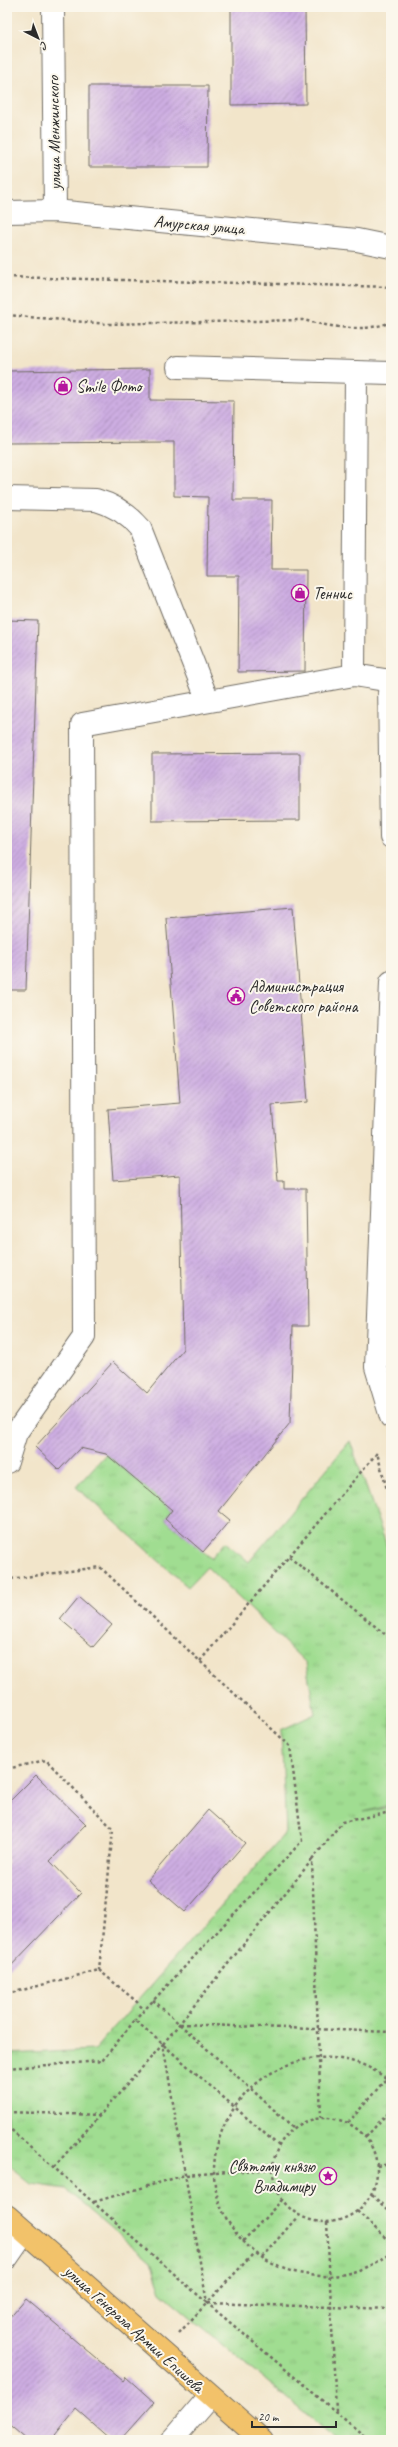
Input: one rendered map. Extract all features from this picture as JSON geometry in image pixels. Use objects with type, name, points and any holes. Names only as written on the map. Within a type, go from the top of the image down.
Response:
[{"type":"main road","name":"улица Генерала Армии Епишева","points":[[7,2216],[161,2353],[262,2440]]},
{"type":"street","name":"улица Менжинского","points":[[53,7],[55,211]]},
{"type":"street","name":"Амурская улица","points":[[7,212],[55,211],[357,240],[391,247]]},
{"type":"street","points":[[178,367],[391,373]]},
{"type":"street","points":[[354,675],[356,372]]},
{"type":"street","points":[[7,498],[96,500],[109,504],[131,518],[140,528],[208,701]]},
{"type":"street","points":[[7,1462],[16,1433],[84,1338],[82,724],[354,675],[390,680],[391,837]]},
{"type":"street","points":[[391,982],[376,1367],[391,1417]]},
{"type":"street","points":[[7,2258],[25,2232]]},
{"type":"street","points":[[172,2440],[210,2396]]},
{"type":"path","points":[[7,277],[391,287]]},
{"type":"path","points":[[7,315],[108,324],[303,320],[331,327],[379,327],[391,322]]},
{"type":"path","points":[[200,1661],[377,1452],[391,1504]]},
{"type":"path","points":[[289,1557],[391,1640]]},
{"type":"path","points":[[7,1583],[10,1579],[100,1567],[290,1746],[302,1841],[153,2000],[102,2061],[7,2068]]},
{"type":"path","points":[[7,1769],[46,1760],[113,1829],[99,1970]]},
{"type":"path","points":[[54,2167],[180,2024],[342,1822],[391,1812]]},
{"type":"path","points":[[312,1860],[321,2118]]},
{"type":"path","points":[[99,1970],[137,2002],[144,2010]]},
{"type":"path","points":[[7,1994],[99,1970]]},
{"type":"path","points":[[153,2000],[294,2128]]},
{"type":"path","points":[[135,2020],[234,2105],[279,2146]]},
{"type":"path","points":[[180,2024],[391,2032]]},
{"type":"path","points":[[163,2044],[207,2303]]},
{"type":"path","points":[[391,2082],[368,2067],[337,2059],[306,2060],[275,2069],[249,2088],[234,2105],[221,2130],[215,2156],[215,2183],[222,2209],[235,2233],[254,2252],[281,2268],[311,2277],[342,2276],[372,2266],[391,2253]]},
{"type":"path","points":[[348,2123],[386,2078]]},
{"type":"path","points":[[366,2137],[391,2109]]},
{"type":"path","points":[[7,2112],[100,2115]]},
{"type":"path","points":[[326,2117],[348,2123],[359,2129],[366,2137],[377,2158],[378,2176],[372,2195],[357,2211],[348,2217],[327,2222],[314,2222],[298,2215],[282,2199],[276,2190],[273,2169],[274,2156],[279,2146],[294,2128],[309,2120],[326,2117]]},
{"type":"path","points":[[7,2126],[207,2303],[369,2440]]},
{"type":"path","points":[[377,2166],[391,2164]]},
{"type":"path","points":[[93,2202],[186,2175],[273,2169]]},
{"type":"path","points":[[372,2195],[391,2213]]},
{"type":"path","points":[[244,2241],[282,2199]]},
{"type":"path","points":[[357,2211],[391,2243]]},
{"type":"path","points":[[262,2257],[298,2215]]},
{"type":"path","points":[[327,2222],[336,2412]]},
{"type":"path","points":[[161,2353],[254,2252]]},
{"type":"path","points":[[207,2303],[391,2309]]},
{"type":"green space","points":[[350,1441],[391,1558],[391,1805],[364,1812],[391,1807],[391,2440],[336,2440],[161,2292],[151,2262],[66,2189],[32,2184],[7,2163],[7,2054],[94,2050],[286,1832],[281,1730],[315,1714],[306,1663],[207,1567],[188,1587],[76,1487],[106,1454],[172,1510],[165,1519],[211,1558],[225,1542],[249,1562]]},
{"type":"building","points":[[231,7],[305,7],[306,104],[231,105]]},
{"type":"building","points":[[89,86],[208,86],[207,167],[89,167]]},
{"type":"building","points":[[150,369],[150,400],[234,401],[233,500],[272,500],[271,570],[306,570],[305,671],[238,672],[239,576],[207,576],[208,497],[174,496],[174,442],[7,443],[7,371]]},
{"type":"building","points":[[7,620],[38,621],[26,990],[7,990]]},
{"type":"building","points":[[300,753],[300,820],[152,821],[152,754]]},
{"type":"building","points":[[293,907],[308,1102],[272,1105],[278,1181],[284,1181],[284,1189],[306,1189],[308,1326],[293,1326],[290,1423],[219,1511],[230,1520],[203,1552],[165,1519],[172,1510],[106,1454],[80,1448],[59,1470],[35,1447],[113,1362],[147,1393],[183,1349],[180,1175],[113,1180],[108,1109],[180,1103],[166,918]]},
{"type":"building","points":[[79,1596],[112,1625],[93,1647],[60,1619]]},
{"type":"building","points":[[36,1775],[86,1824],[50,1861],[81,1893],[7,1970],[7,1804]]},
{"type":"building","points":[[208,1810],[245,1843],[185,1912],[148,1880]]},
{"type":"building","points":[[26,2299],[123,2381],[126,2377],[154,2402],[120,2440],[111,2440],[76,2409],[51,2440],[28,2440],[7,2422],[7,2321]]},
{"type":"place","name":"Smile Фото","points":[[63,386]]},
{"type":"place","name":"Теннис","points":[[300,593]]},
{"type":"place","name":"Администрация Советского района","points":[[236,996]]},
{"type":"place","name":"Святому князю Владимиру","points":[[328,2176]]}]
